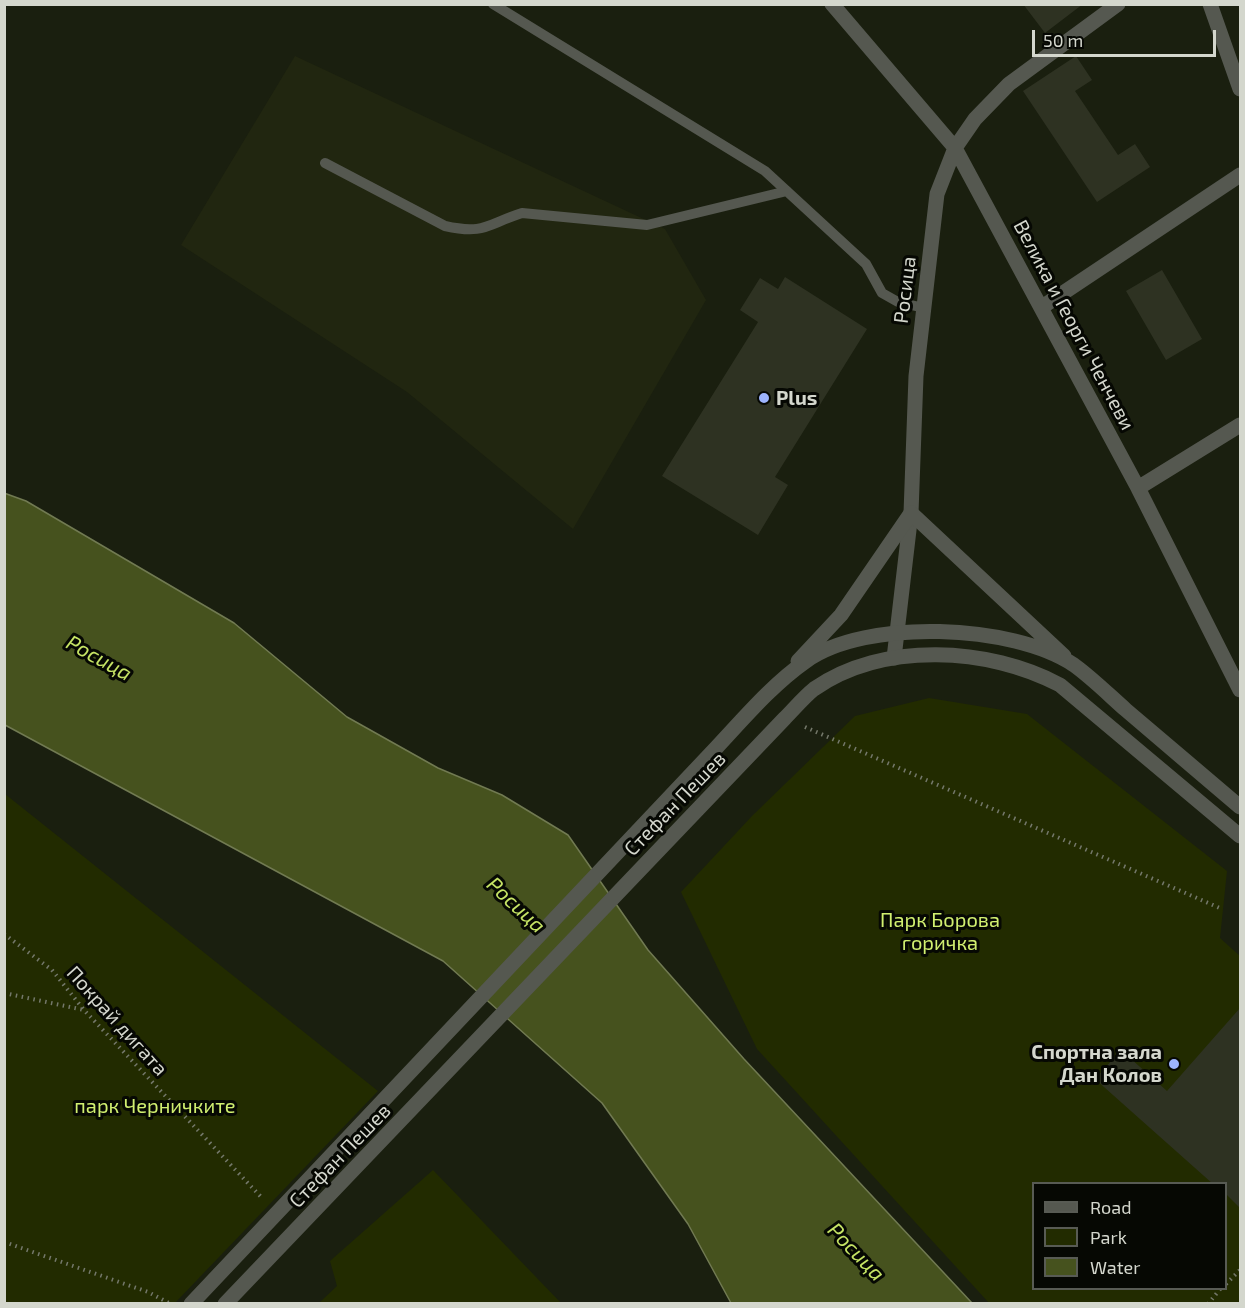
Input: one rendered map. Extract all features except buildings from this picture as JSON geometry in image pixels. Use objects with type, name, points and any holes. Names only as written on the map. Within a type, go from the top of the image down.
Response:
[{"type":"street","name":"Велика и Георги Ченчеви","points":[[832,4],[955,148],[1138,488],[1238,682]]},
{"type":"street","name":"Росица","points":[[894,658],[911,513],[916,376],[937,194],[955,148],[975,119],[1009,84],[1118,4]]},
{"type":"street","points":[[1210,4],[1240,88]]},
{"type":"street","points":[[1042,307],[1240,175]]},
{"type":"street","points":[[1138,488],[1240,425]]},
{"type":"street","points":[[766,696],[841,615],[911,513],[1073,664]]},
{"type":"street","name":"Стефан Пешев","points":[[191,1304],[717,747],[766,696],[807,660],[841,645],[896,633],[968,633],[998,636],[1029,645],[1073,664],[1240,807]]},
{"type":"street","name":"Стефан Пешев","points":[[225,1304],[785,718],[814,689],[846,673],[894,658],[951,656],[1010,664],[1037,673],[1059,685],[1240,836]]},
{"type":"lane","points":[[493,4],[765,171],[866,264],[882,293],[898,302],[924,308]]},
{"type":"lane","points":[[325,163],[445,226],[466,231],[485,229],[504,218],[522,213],[647,225],[787,191]]},
{"type":"path","points":[[785,718],[1222,909]]},
{"type":"path","name":"Покрай дигата","points":[[4,934],[52,970],[84,1010],[276,1213]]},
{"type":"path","points":[[4,993],[84,1010]]},
{"type":"path","points":[[4,1242],[148,1292],[171,1304]]},
{"type":"path","points":[[1227,1283],[1240,1270]]},
{"type":"path","points":[[1208,1304],[1219,1290]]},
{"type":"shaded area","points":[[295,56],[665,229],[706,300],[573,529],[407,392],[181,245]]},
{"type":"green space","name":"Парк Борова горичка","points":[[929,698],[1027,714],[1227,871],[1220,938],[1240,956],[1240,1303],[989,1303],[757,1049],[681,892],[752,816],[855,716]]},
{"type":"green space","name":"парк Черничките","points":[[5,794],[378,1091],[175,1303],[5,1303]]},
{"type":"green space","points":[[433,1170],[561,1303],[319,1303],[337,1286],[330,1261]]},
{"type":"water","points":[[4,493],[26,501],[234,623],[347,717],[438,768],[502,795],[568,835],[648,950],[744,1059],[972,1303],[731,1303],[688,1224],[602,1103],[443,961],[5,725]]},
{"type":"place","name":"Plus","points":[[764,398]]},
{"type":"place","name":"Спортна зала Дан Колов","points":[[1174,1064]]}]
